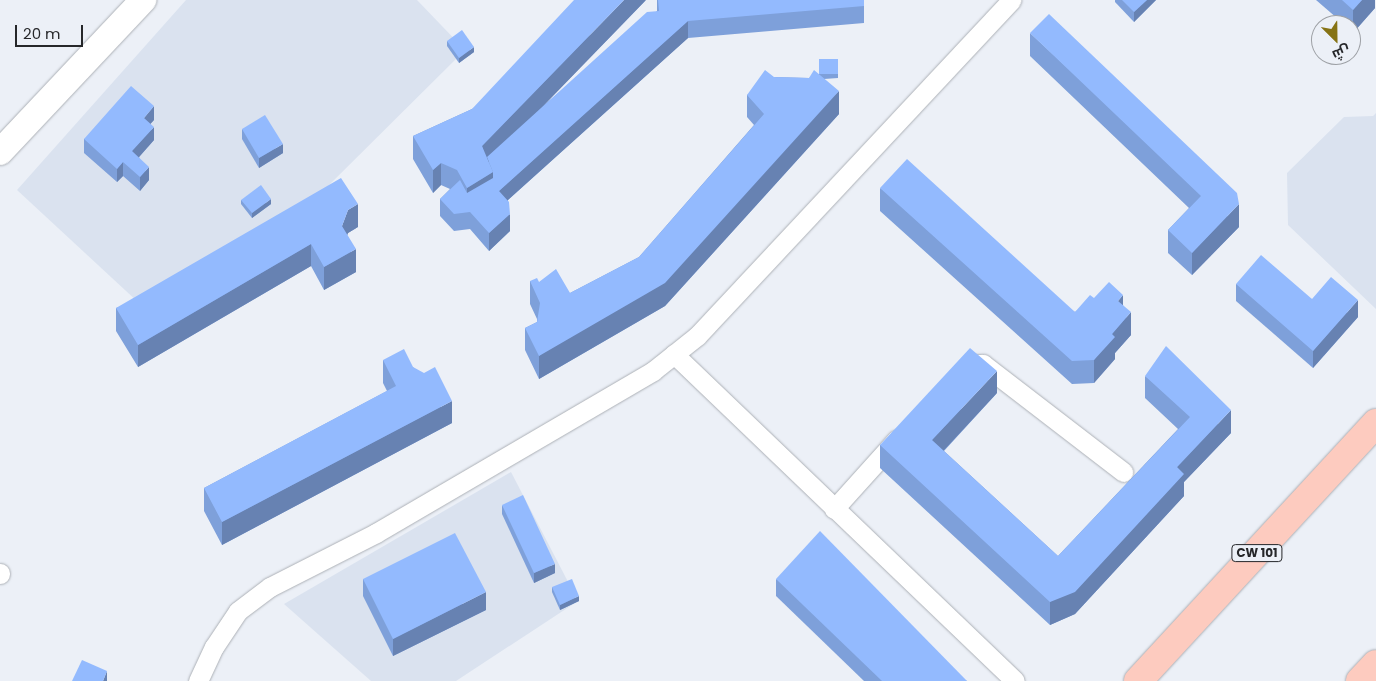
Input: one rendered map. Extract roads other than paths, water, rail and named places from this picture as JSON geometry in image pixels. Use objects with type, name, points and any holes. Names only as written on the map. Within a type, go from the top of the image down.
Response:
[{"type":"main road","name":"CW 101","points":[[1138,681],[1376,423]]},
{"type":"main road","points":[[1360,681],[1376,664]]},
{"type":"street","points":[[0,152],[144,0]]},
{"type":"street","points":[[198,681],[214,647],[238,611],[270,587],[376,533],[653,371],[697,336],[783,247],[1011,0]]},
{"type":"street","points":[[674,354],[1016,681]]},
{"type":"street","points":[[961,368],[973,364],[983,364],[1122,472]]},
{"type":"street","points":[[834,509],[908,428]]}]
